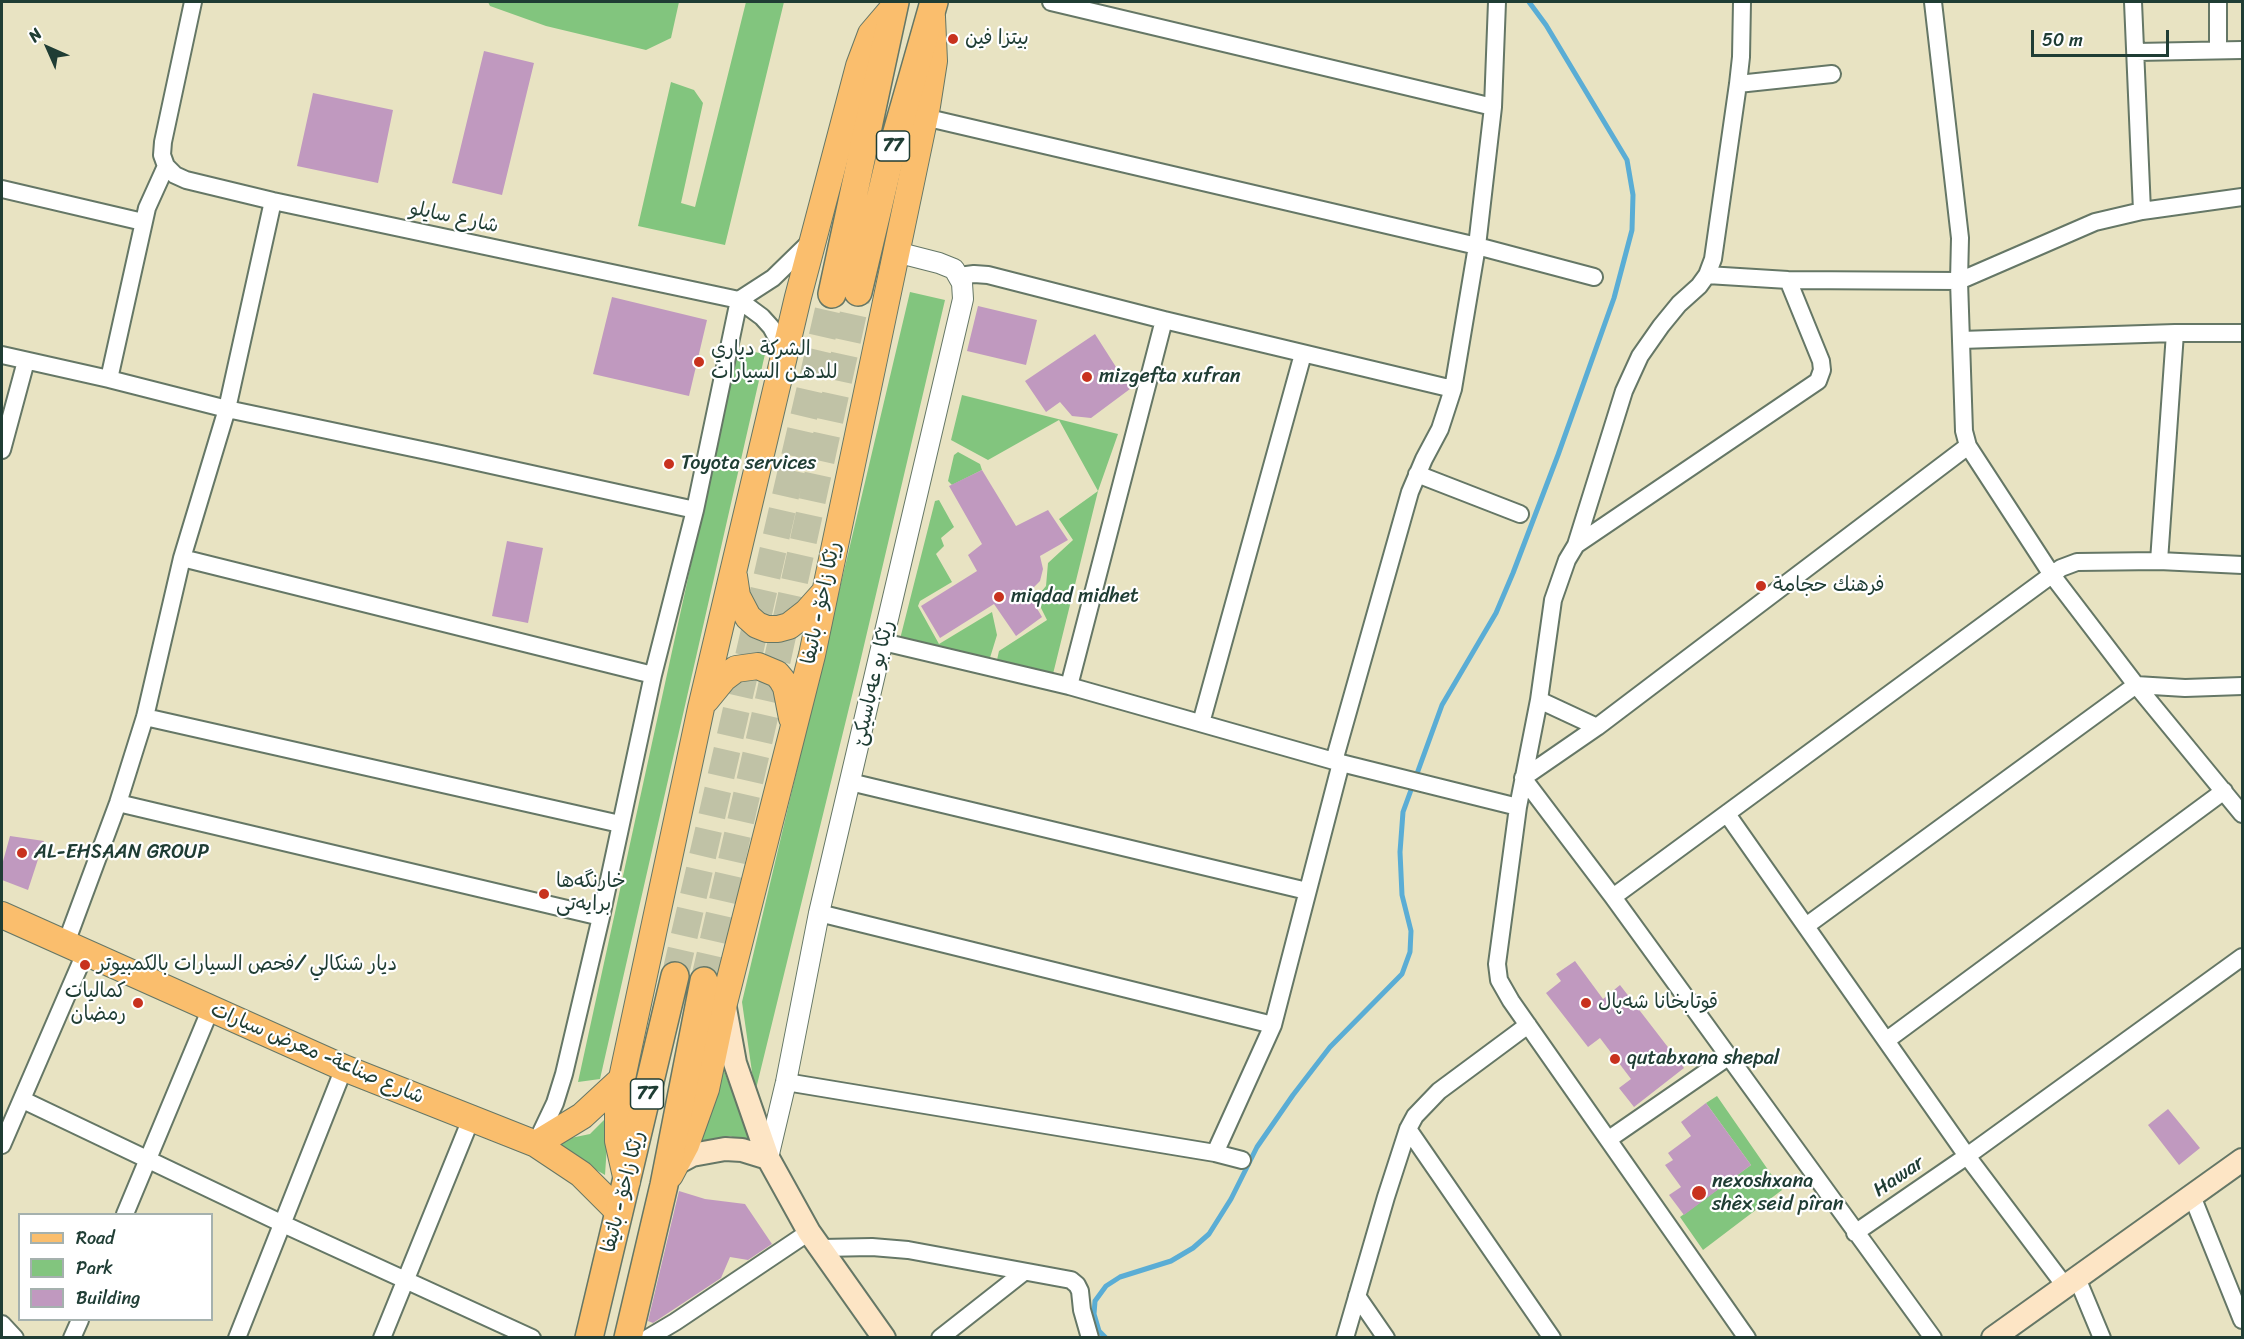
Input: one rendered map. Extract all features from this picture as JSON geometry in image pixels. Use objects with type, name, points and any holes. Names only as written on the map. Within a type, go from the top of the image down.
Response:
[{"type":"highway","name":"رێکا زاخۆ - باتیفا","points":[[894,4],[845,293],[891,153],[933,5]]},
{"type":"highway","name":"رێکا زاخۆ - باتیفا","points":[[589,1338],[675,976]]},
{"type":"highway","name":"رێکا زاخۆ - باتیفا","points":[[639,1334],[671,1174],[704,981]]},
{"type":"main road","points":[[627,1181],[616,1121],[621,1080],[701,708],[783,363],[864,50],[871,34],[894,4]]},
{"type":"main road","name":"رێکا زاخۆ - باتیفا","points":[[671,1174],[697,1117],[706,1089],[724,1003],[812,655],[924,117],[934,61],[933,5]]},
{"type":"main road","points":[[733,573],[736,596],[748,617],[757,625],[767,629],[789,626],[807,612],[824,593]]},
{"type":"main road","points":[[701,708],[724,678],[736,669],[758,666],[777,674],[782,680],[786,687],[793,727]]},
{"type":"main road","name":"شارع صناعة- معرض سيارات","points":[[2,915],[344,1068],[535,1144],[581,1174],[619,1212]]},
{"type":"main road","points":[[724,1003],[735,1063],[768,1158],[815,1240],[882,1337]]},
{"type":"main road","points":[[535,1144],[582,1116],[621,1080]]},
{"type":"main road","points":[[671,1174],[692,1155],[725,1149],[742,1150],[768,1158]]},
{"type":"main road","points":[[1993,1338],[2242,1160]]},
{"type":"street","points":[[109,379],[143,222],[152,194],[166,166],[162,155],[163,142],[193,2]]},
{"type":"street","points":[[1051,2],[1493,107]]},
{"type":"street","points":[[1215,1153],[1273,1025],[1337,762],[1417,474],[1440,429],[1453,389],[1477,246],[1493,107],[1497,2]]},
{"type":"street","points":[[1742,2],[1738,84],[1713,259],[1707,275],[1699,286],[1660,326],[1640,356],[1624,391],[1576,545],[1559,579],[1553,600],[1539,700],[1518,807],[1497,964],[1499,980],[1504,991],[1747,1338]]},
{"type":"street","points":[[1933,2],[1960,238],[1959,281],[1964,431],[1968,446],[2052,575],[2136,685],[2242,814]]},
{"type":"street","points":[[2133,2],[2142,210]]},
{"type":"street","points":[[2218,2],[2218,50]]},
{"type":"street","points":[[2136,52],[2242,50]]},
{"type":"street","points":[[1738,84],[1832,74]]},
{"type":"street","points":[[924,117],[1477,246],[1594,277]]},
{"type":"street","name":"شارع سايلو","points":[[166,166],[175,176],[186,180],[273,201],[739,300],[762,317],[771,327],[779,344],[783,363]]},
{"type":"street","points":[[2,189],[143,222]]},
{"type":"street","points":[[1707,275],[1788,280],[1959,281],[2095,222],[2142,210],[2242,197]]},
{"type":"street","points":[[2,1145],[23,1100],[76,947],[145,717],[182,558],[227,409],[273,201]]},
{"type":"street","points":[[535,1144],[559,1090],[601,917],[652,675],[695,510],[739,300],[788,266],[815,236]]},
{"type":"street","points":[[896,252],[947,265],[959,276],[988,275],[1453,389]]},
{"type":"street","name":"رێكا بو عه‌باسيكێ","points":[[768,1158],[786,1082],[819,913],[963,299],[964,291],[959,276]]},
{"type":"street","points":[[1576,545],[1818,381],[1822,370],[1821,361],[1788,280]]},
{"type":"street","points":[[1069,686],[1164,320]]},
{"type":"street","points":[[2159,561],[2175,333]]},
{"type":"street","points":[[1961,340],[2242,333]]},
{"type":"street","points":[[1201,723],[1303,354]]},
{"type":"street","points":[[2,355],[227,409],[695,510]]},
{"type":"street","points":[[2,450],[26,361]]},
{"type":"street","points":[[1523,778],[1597,727],[1968,446]]},
{"type":"street","points":[[1417,474],[1520,514]]},
{"type":"street","points":[[182,558],[652,675]]},
{"type":"street","points":[[1613,897],[2061,568],[2077,562],[2159,561],[2242,565]]},
{"type":"street","points":[[884,642],[1069,686],[1337,762],[1518,807]]},
{"type":"street","points":[[1806,926],[2136,685],[2185,688],[2242,686]]},
{"type":"street","points":[[1539,700],[1597,727]]},
{"type":"street","points":[[145,717],[620,824]]},
{"type":"street","points":[[1523,778],[1613,897],[1932,1338]]},
{"type":"street","points":[[850,782],[1307,891]]},
{"type":"street","points":[[1887,1040],[2224,791]]},
{"type":"street","points":[[118,803],[601,917]]},
{"type":"street","points":[[1727,814],[1967,1156],[2071,1282],[2102,1338]]},
{"type":"street","points":[[819,913],[1273,1025]]},
{"type":"street","name":"Hawar","points":[[1855,1233],[1967,1156],[2242,957]]},
{"type":"street","points":[[126,1213],[211,1008]]},
{"type":"street","points":[[1345,1338],[1408,1129],[1415,1116],[1433,1097],[1528,1025]]},
{"type":"street","points":[[1609,1139],[1728,1057]]},
{"type":"street","points":[[237,1338],[344,1068]]},
{"type":"street","points":[[786,1082],[1215,1153],[1242,1160]]},
{"type":"street","points":[[23,1100],[283,1224],[531,1337]]},
{"type":"street","points":[[382,1338],[471,1119]]},
{"type":"street","points":[[1408,1129],[1552,1338]]},
{"type":"street","points":[[2192,1196],[2242,1320]]},
{"type":"street","points":[[639,1334],[675,1322],[815,1240],[908,1250],[1064,1278],[1077,1284],[1085,1325],[1090,1338]]},
{"type":"street","points":[[940,1338],[1024,1272]]},
{"type":"street","points":[[1357,1296],[1386,1338]]},
{"type":"street","points":[[72,1338],[80,1321]]},
{"type":"street","points":[[2,1324],[15,1338]]},
{"type":"green space","points":[[488,2],[679,2],[671,38],[646,50],[546,26],[490,6]]},
{"type":"green space","points":[[746,2],[784,2],[725,245],[638,226],[671,82],[694,90],[703,103],[681,203],[695,207]]},
{"type":"green space","points":[[910,292],[945,300],[858,671],[755,1093],[742,1002]]},
{"type":"green space","points":[[738,349],[765,354],[600,1079],[578,1082]]},
{"type":"green space","points":[[962,395],[1118,434],[1098,491],[1059,420],[988,460],[951,440]]},
{"type":"green space","points":[[958,452],[980,464],[982,470],[952,485],[948,481],[954,455]]},
{"type":"green space","points":[[1098,491],[1053,674],[997,660],[999,651],[1047,620],[1036,598],[1046,586],[1048,563],[1073,540],[1059,519]]},
{"type":"green space","points":[[939,500],[954,527],[941,538],[944,546],[936,554],[952,582],[920,601],[918,606],[939,644],[992,612],[997,635],[989,661],[900,639],[935,501]]},
{"type":"green space","points":[[721,1063],[752,1144],[730,1136],[694,1146]]},
{"type":"green space","points":[[1717,1096],[1782,1190],[1703,1250],[1680,1217],[1751,1165],[1706,1103]]},
{"type":"green space","points":[[609,1115],[605,1175],[562,1150],[561,1140],[590,1134]]},
{"type":"building","points":[[484,51],[534,63],[502,195],[452,183]]},
{"type":"building","points":[[313,93],[393,110],[378,183],[297,166]]},
{"type":"building","points":[[612,297],[707,320],[689,396],[593,374]]},
{"type":"building","points":[[978,306],[1037,320],[1026,365],[967,351]]},
{"type":"building","points":[[1095,334],[1130,389],[1091,418],[1072,416],[1060,402],[1046,412],[1025,381]]},
{"type":"building","points":[[982,470],[1016,526],[1048,510],[1068,540],[1040,556],[1043,569],[1040,581],[1028,593],[1042,617],[1016,636],[994,604],[940,638],[921,606],[977,571],[968,555],[982,544],[949,486]]},
{"type":"building","points":[[507,541],[543,548],[528,623],[492,616]]},
{"type":"building","name":"AL-EHSAAN GROUP","points":[[10,836],[44,841],[28,890],[2,880],[2,865]]},
{"type":"building","points":[[1575,961],[1603,999],[1620,985],[1684,1068],[1634,1107],[1619,1088],[1631,1079],[1600,1038],[1588,1047],[1546,993],[1561,981],[1556,974]]},
{"type":"building","points":[[1706,1103],[1751,1165],[1684,1215],[1669,1195],[1681,1187],[1665,1165],[1673,1160],[1668,1153],[1691,1136],[1681,1122]]},
{"type":"building","points":[[2168,1109],[2200,1148],[2179,1165],[2148,1125]]},
{"type":"building","points":[[679,1191],[705,1199],[745,1204],[772,1244],[748,1260],[730,1257],[721,1278],[653,1323],[648,1321]]},
{"type":"waterway","points":[[1106,1338],[1099,1331],[1094,1314],[1095,1301],[1106,1286],[1120,1277],[1171,1261],[1193,1248],[1209,1234],[1231,1199],[1257,1147],[1293,1095],[1330,1047],[1402,974],[1410,952],[1411,931],[1402,895],[1400,852],[1403,812],[1442,705],[1496,613],[1513,573],[1614,298],[1632,230],[1633,195],[1627,160],[1546,25],[1529,2]]},
{"type":"tunnel","points":[[704,981],[858,292]]},
{"type":"tunnel","points":[[675,976],[832,294]]},
{"type":"place","name":"بيتزا فين","points":[[953,39]]},
{"type":"place","name":"الشركة دياري للدهـن السيارات","points":[[699,362]]},
{"type":"place","name":"mizgefta xufran","points":[[1087,377]]},
{"type":"place","name":"Toyota services","points":[[669,464]]},
{"type":"place","name":"فرهنك حجامة","points":[[1761,586]]},
{"type":"place","name":"miqdad midhet","points":[[999,597]]},
{"type":"place","name":"AL-EHSAAN GROUP","points":[[22,853]]},
{"type":"place","name":"خارنگه‌ها برايه‌تى","points":[[544,894]]},
{"type":"place","name":"ديار شنكالي /فحص السيارات بالكمبيوتر","points":[[85,965]]},
{"type":"place","name":"كماليات رمضان","points":[[138,1003]]},
{"type":"place","name":"قوتابخانا شەپال","points":[[1586,1003]]},
{"type":"place","name":"qutabxana shepal","points":[[1615,1059]]},
{"type":"place","name":"nexoshxana shêx seid pîran","points":[[1699,1193]]}]
